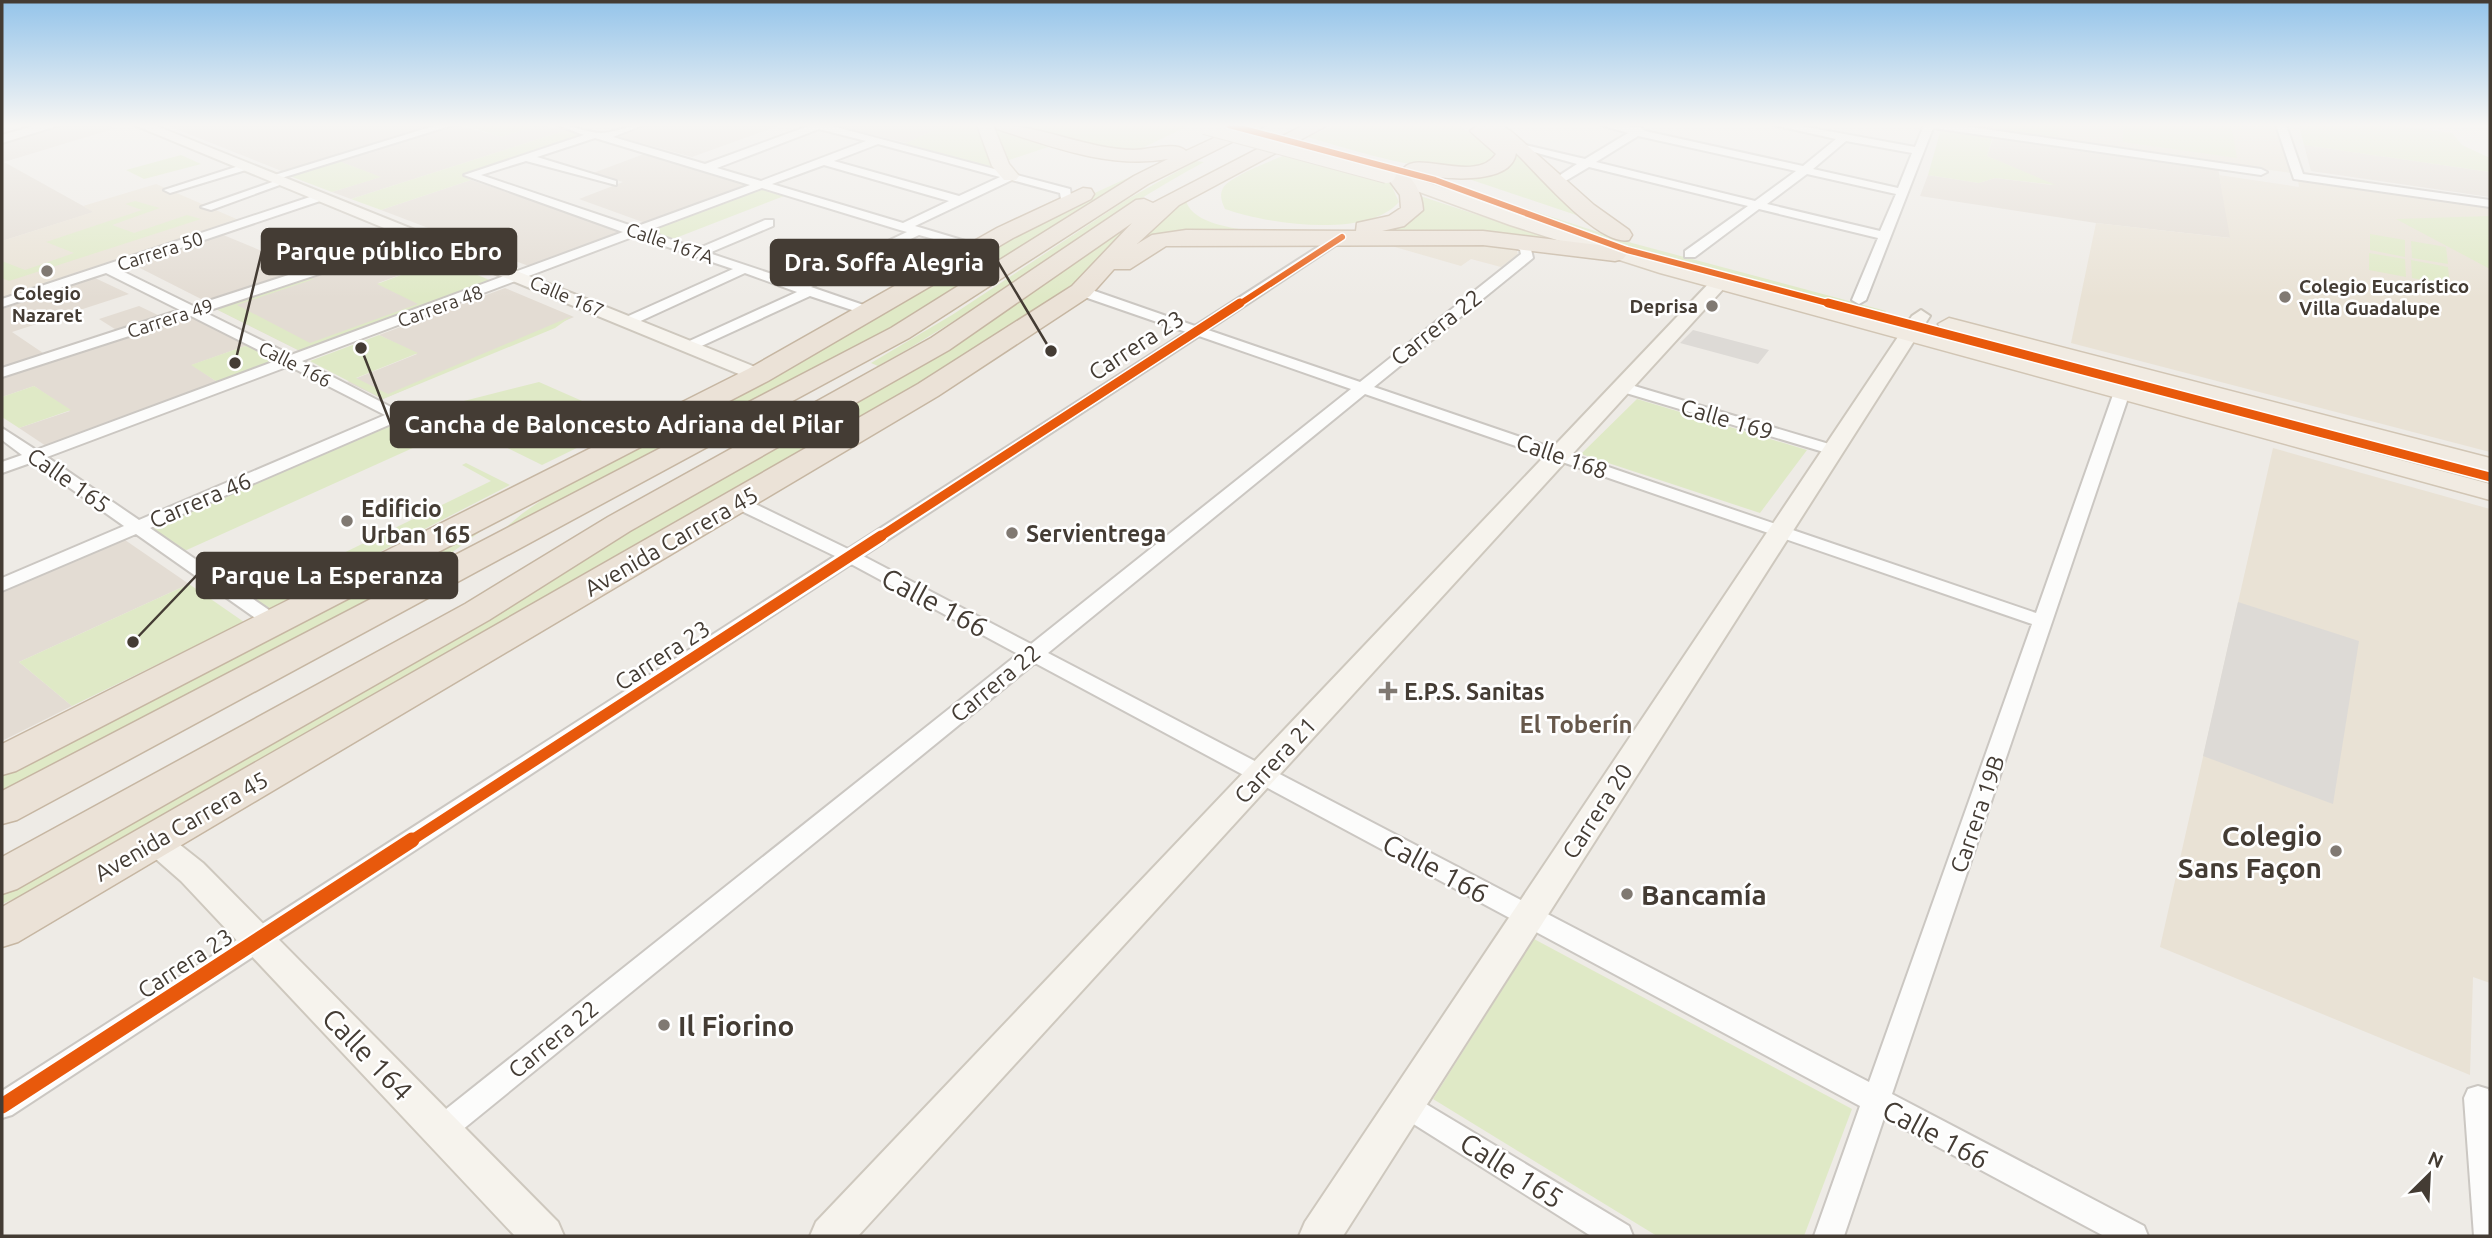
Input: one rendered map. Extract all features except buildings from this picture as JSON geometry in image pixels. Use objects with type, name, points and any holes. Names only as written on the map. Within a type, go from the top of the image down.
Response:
[{"type":"highway","points":[[2,761],[758,375],[978,249],[1066,202],[1109,183]]},
{"type":"highway","points":[[2,809],[900,333],[1137,183]]},
{"type":"highway","name":"Avenida Carrera 45","points":[[2,877],[477,612],[619,524],[940,344],[1141,207],[1183,183]]},
{"type":"highway","points":[[1204,183],[1199,192],[1206,209],[1230,221],[1261,227],[1377,226],[1396,221],[1412,210],[1406,183]]},
{"type":"highway","name":"Avenida Carrera 45","points":[[2,929],[928,390],[1081,291],[1153,214],[1204,183]]},
{"type":"highway","points":[[1560,183],[1618,244]]},
{"type":"highway","points":[[1081,291],[1160,240],[1186,237],[1342,237],[1618,244]]},
{"type":"highway","points":[[378,611],[590,460]]},
{"type":"highway","points":[[2,915],[148,844]]},
{"type":"main road","name":"Calle 167","points":[[283,183],[521,276],[758,375]]},
{"type":"main road","points":[[1436,183],[1618,244],[1719,283],[1915,325],[2490,466]]},
{"type":"main road","points":[[1618,244],[1690,254],[1859,300],[1915,325],[2122,392],[2490,492]]},
{"type":"main road","name":"Carrera 21","points":[[831,1236],[1719,283]]},
{"type":"main road","name":"Carrera 20","points":[[1320,1236],[1915,325]]},
{"type":"main road","points":[[190,820],[183,842],[192,872]]},
{"type":"main road","name":"Calle 164","points":[[148,844],[168,852],[192,872],[543,1236]]},
{"type":"street","points":[[170,191],[196,183]]},
{"type":"street","points":[[207,206],[270,183]]},
{"type":"street","name":"Calle 167A","points":[[493,183],[870,312]]},
{"type":"street","points":[[755,183],[978,249]]},
{"type":"street","name":"Carrera 48","points":[[2,468],[768,183]]},
{"type":"street","points":[[898,183],[960,200]]},
{"type":"street","points":[[904,227],[996,183]]},
{"type":"street","points":[[1035,183],[1066,191],[1066,202]]},
{"type":"street","points":[[1669,183],[1885,236]]},
{"type":"street","points":[[1690,254],[1787,183]]},
{"type":"street","points":[[1861,183],[1902,192]]},
{"type":"street","points":[[1859,300],[1906,183]]},
{"type":"street","points":[[2339,183],[2490,204]]},
{"type":"street","name":"Carrera 50","points":[[2,303],[319,198]]},
{"type":"street","points":[[698,253],[769,223]]},
{"type":"street","points":[[690,346],[919,231]]},
{"type":"street","name":"Carrera 49","points":[[2,373],[418,237]]},
{"type":"street","name":"Carrera 23","points":[[2,1106],[1342,237]]},
{"type":"street","name":"Carrera 22","points":[[440,1130],[1360,387],[1528,255],[1526,248],[1507,240]]},
{"type":"street","name":"Calle 166","points":[[107,268],[132,278],[290,362],[404,417]]},
{"type":"street","points":[[629,321],[744,269]]},
{"type":"street","name":"Calle 168","points":[[1081,291],[2044,622]]},
{"type":"street","name":"Calle 169","points":[[1621,387],[1833,450]]},
{"type":"street","name":"Carrera 19B","points":[[1829,1236],[2122,392]]},
{"type":"street","name":"Carrera 46","points":[[2,585],[404,417]]},
{"type":"street","name":"Calle 165","points":[[2,433],[275,623]]},
{"type":"street","name":"Calle 166","points":[[737,502],[851,557],[1875,1102],[2133,1236]]},
{"type":"street","points":[[2478,1098],[2489,1236]]},
{"type":"street","name":"Calle 165","points":[[1406,1104],[1618,1236]]},
{"type":"shaded area","points":[[2,183],[41,183],[94,212],[2,241]]},
{"type":"shaded area","points":[[362,183],[402,183],[351,199],[332,192]]},
{"type":"shaded area","points":[[463,183],[479,183],[626,233],[534,268],[381,210]]},
{"type":"shaded area","points":[[621,183],[738,183],[748,186],[648,224],[579,199]]},
{"type":"shaded area","points":[[1925,183],[2053,185],[2048,183],[2221,183],[2231,238],[2096,223],[1920,196]]},
{"type":"shaded area","name":"Colegio Eucarístico Villa Guadalupe","points":[[2220,183],[2271,183],[2299,187],[2298,183],[2318,183],[2490,207],[2490,452],[2071,343],[2096,223],[2230,238]]},
{"type":"shaded area","points":[[2392,183],[2490,183],[2490,197]]},
{"type":"shaded area","name":"Colegio Nazaret","points":[[156,184],[241,221],[2,301],[2,241],[93,212],[83,206]]},
{"type":"shaded area","points":[[221,234],[269,254],[265,256],[299,274],[209,303],[132,264]]},
{"type":"shaded area","points":[[1458,242],[1516,247],[1518,255],[1501,267],[1471,259],[1461,266],[1381,243]]},
{"type":"shaded area","points":[[406,247],[441,260],[378,283],[424,306],[300,351],[212,307]]},
{"type":"shaded area","points":[[95,278],[129,294],[12,332],[46,355],[2,369],[2,309]]},
{"type":"shaded area","points":[[505,288],[574,317],[383,399],[347,382],[417,354],[379,335]]},
{"type":"shaded area","points":[[139,306],[162,317],[118,331],[99,319]]},
{"type":"shaded area","points":[[187,316],[248,345],[192,365],[219,383],[46,446],[19,428],[70,411],[34,386],[2,397],[2,377]]},
{"type":"shaded area","points":[[1693,330],[1769,350],[1758,364],[1680,343]]},
{"type":"shaded area","name":"Colegio Sans Façon","points":[[2273,448],[2490,509],[2490,983],[2473,977],[2470,1075],[2160,947]]},
{"type":"shaded area","points":[[125,540],[189,584],[19,662],[72,706],[2,741],[2,592]]},
{"type":"shaded area","points":[[2238,602],[2359,641],[2333,804],[2203,756]]},
{"type":"green space","points":[[308,183],[362,183],[332,192]]},
{"type":"green space","points":[[402,183],[463,183],[381,210],[351,199]]},
{"type":"green space","points":[[1117,183],[1130,183],[935,306],[480,549],[523,513],[585,470],[1055,211]]},
{"type":"green space","points":[[1157,183],[1168,183],[920,342],[878,366],[871,363],[952,315],[1126,200]]},
{"type":"green space","points":[[1228,183],[1390,183],[1399,202],[1384,214],[1364,221],[1316,225],[1290,223],[1225,209],[1221,194]]},
{"type":"green space","points":[[1426,183],[1437,183],[1484,195],[1632,243],[1886,311],[1875,322],[1694,273]]},
{"type":"green space","points":[[1480,183],[1548,183],[1579,216]]},
{"type":"green space","points":[[760,189],[784,196],[673,239],[647,230]]},
{"type":"green space","points":[[1417,195],[1551,239],[1367,233],[1395,225]]},
{"type":"green space","points":[[1185,197],[1188,206],[1202,218],[1250,231],[1173,235],[1120,258]]},
{"type":"green space","points":[[135,201],[160,208],[112,225],[134,233],[187,215],[201,219],[9,281],[2,278],[2,261],[25,270],[74,253],[46,242],[142,210],[125,204]]},
{"type":"green space","points":[[1150,208],[1095,271],[992,344],[44,886],[2,904],[2,889],[537,590]]},
{"type":"green space","points":[[2490,216],[2490,269],[2396,219]]},
{"type":"green space","points":[[2370,234],[2405,240],[2405,257],[2370,250]]},
{"type":"green space","points":[[2411,241],[2446,247],[2448,264],[2412,258]]},
{"type":"green space","points":[[2369,253],[2405,259],[2406,277],[2369,270]]},
{"type":"green space","points":[[441,260],[492,281],[300,351],[212,307],[314,279],[237,305],[310,343],[418,304],[377,284]]},
{"type":"green space","points":[[2411,260],[2448,267],[2450,285],[2412,278]]},
{"type":"green space","points":[[572,316],[555,328],[383,399],[310,361],[379,335],[418,353],[356,378],[388,394]]},
{"type":"green space","points":[[1943,326],[2490,472],[2490,488],[1935,338]]},
{"type":"green space","points":[[248,345],[278,361],[219,383],[191,365]]},
{"type":"green space","points":[[539,382],[630,422],[542,465],[479,434],[470,438],[429,416],[456,403]]},
{"type":"green space","points":[[34,386],[71,410],[19,428],[2,417],[2,397]]},
{"type":"green space","points":[[1637,399],[1807,450],[1760,513],[1581,454]]},
{"type":"green space","points":[[396,418],[435,438],[180,553],[142,526]]},
{"type":"green space","points":[[466,463],[510,485],[267,610],[225,580],[249,569],[276,586],[491,481],[462,465]]},
{"type":"green space","points":[[527,497],[431,568],[2,796],[2,767],[280,627]]},
{"type":"green space","points":[[189,584],[244,622],[72,706],[19,662]]},
{"type":"green space","points":[[1534,939],[1852,1109],[1804,1236],[1657,1236],[1433,1099]]},
{"type":"cycle path","points":[[1443,183],[1627,250],[2490,477]]},
{"type":"cycle path","points":[[2,1106],[1342,237]]},
{"type":"place","name":"Colegio Nazaret","points":[[47,271]]},
{"type":"place","name":"Colegio Eucarístico Villa Guadalupe","points":[[2285,297]]},
{"type":"place","name":"Deprisa","points":[[1712,306]]},
{"type":"place","name":"Cancha de Baloncesto Adriana del Pilar","points":[[361,348]]},
{"type":"place","name":"Dra. Soffa Alegria","points":[[1051,351]]},
{"type":"place","name":"Parque público Ebro","points":[[235,363]]},
{"type":"place","name":"Edificio Urban 165","points":[[347,521]]},
{"type":"place","name":"Servientrega","points":[[1012,533]]},
{"type":"place","name":"Parque La Esperanza","points":[[133,642]]},
{"type":"place","name":"E.P.S. Sanitas","points":[[1388,691]]},
{"type":"place","name":"Colegio Sans Façon","points":[[2336,851]]},
{"type":"place","name":"Bancamía","points":[[1627,894]]},
{"type":"place","name":"Il Fiorino","points":[[664,1025]]},
{"type":"district","name":"El Toberín","points":[[1576,724]]}]
